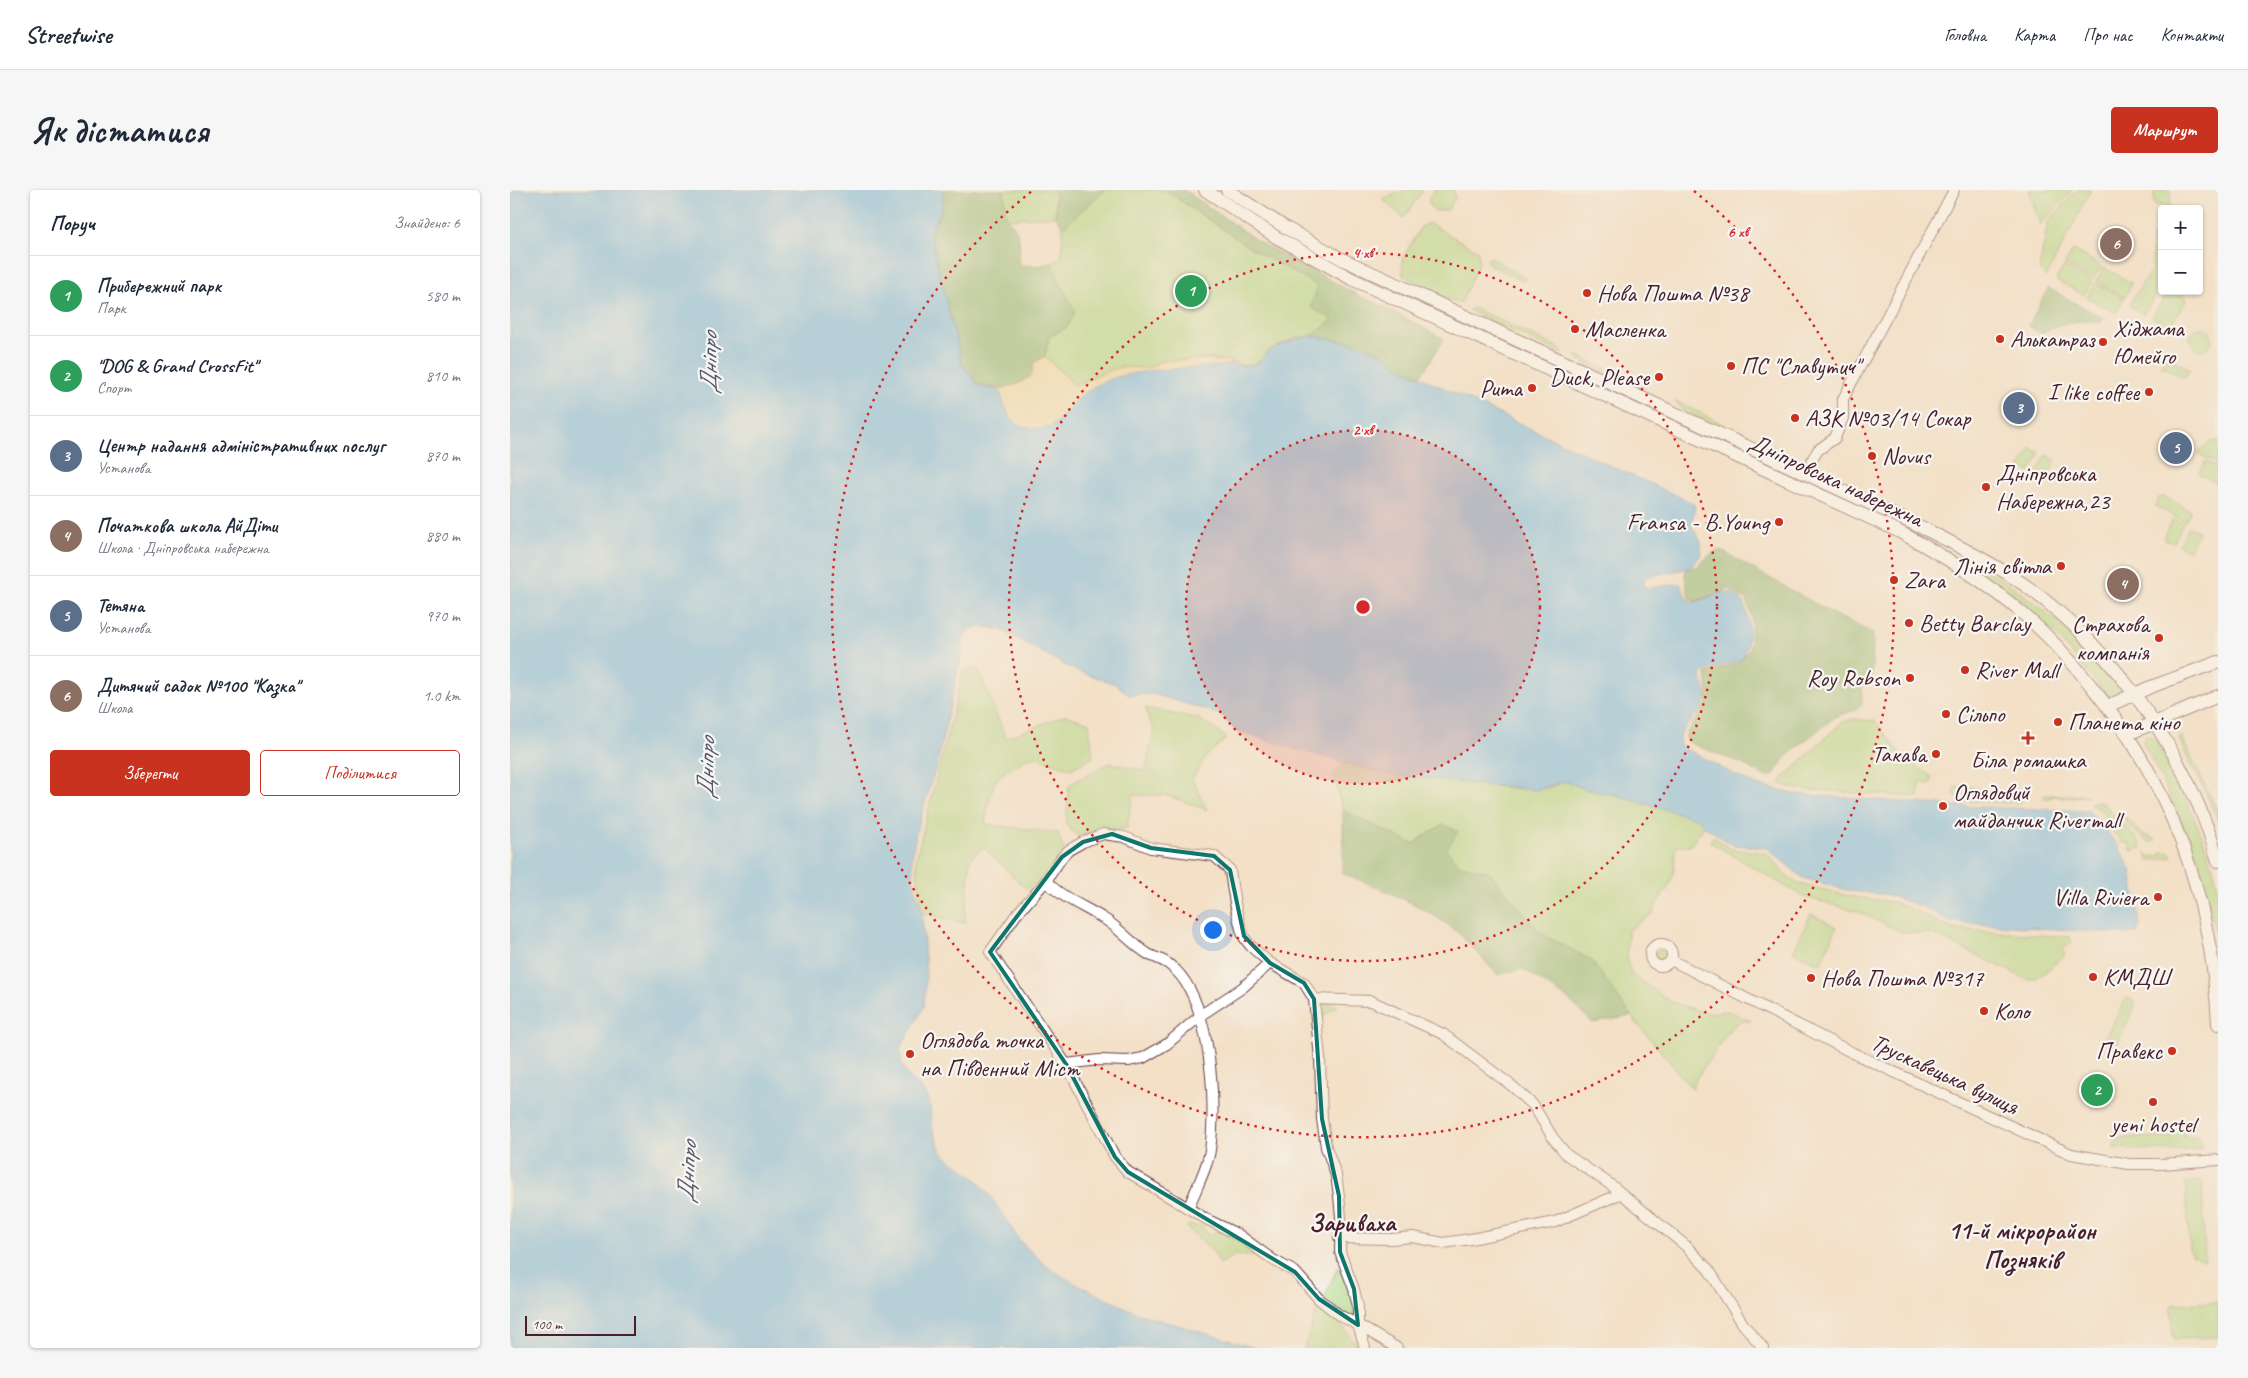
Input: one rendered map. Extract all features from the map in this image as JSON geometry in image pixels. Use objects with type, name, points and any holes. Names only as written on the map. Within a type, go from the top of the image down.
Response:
[{"type":"main road","name":"Дніпровська набережна","points":[[1205,190],[1276,237],[1342,274],[1868,517],[1942,555],[1998,594],[2042,631],[2074,664],[2128,734],[2160,791],[2187,853],[2200,900],[2210,947],[2218,1024]]},
{"type":"main road","name":"Дніпровська набережна","points":[[1227,190],[1286,228],[1342,260],[1949,541],[2025,586],[2059,613],[2088,641],[2134,694],[2154,723],[2188,782],[2200,808],[2218,861]]},
{"type":"main road","points":[[2108,706],[2218,662]]},
{"type":"main road","points":[[2128,734],[2218,696]]},
{"type":"street","points":[[1808,476],[1812,460],[1818,450],[1835,438],[1843,418],[1843,399],[1954,190]]},
{"type":"street","points":[[1365,1348],[1358,1325],[1358,1306],[1354,1289],[1340,1252],[1341,1217],[1339,1196],[1336,1175],[1326,1147],[1322,1119],[1320,1058],[1314,999],[1304,983],[1270,963],[1254,950],[1244,936],[1232,888],[1230,870],[1214,856],[1151,848],[1124,837],[1103,834],[1069,850],[1016,915],[990,952],[1066,1064],[1115,1157],[1128,1172],[1189,1207],[1206,1219],[1240,1236],[1273,1260],[1296,1272],[1319,1299],[1339,1315],[1358,1325],[1397,1348]]},
{"type":"street","points":[[1046,880],[1057,892],[1107,921],[1146,953],[1170,965],[1185,979],[1201,1015],[1211,1075],[1210,1152],[1189,1207]]},
{"type":"street","name":"Трускавецька вулиця","points":[[1671,960],[1853,1053],[2071,1154],[2129,1164],[2218,1160]]},
{"type":"street","points":[[1066,1064],[1099,1060],[1128,1061],[1142,1058],[1167,1044],[1201,1015],[1242,988],[1270,963]]},
{"type":"street","points":[[1314,999],[1371,1000],[1443,1034],[1521,1093],[1533,1105],[1553,1138],[1567,1155],[1686,1246],[1709,1270],[1743,1324],[1763,1348]]},
{"type":"street","points":[[1339,1238],[1391,1239],[1413,1237],[1443,1243],[1471,1239],[1555,1222],[1620,1194]]},
{"type":"highlighted area","points":[[1112,834],[1151,848],[1214,856],[1230,870],[1244,936],[1270,963],[1304,983],[1314,999],[1322,1119],[1339,1196],[1340,1252],[1354,1289],[1358,1325],[1319,1299],[1295,1272],[1128,1172],[1115,1157],[1066,1064],[990,952],[1062,857],[1083,842]]},
{"type":"green space","points":[[942,190],[1004,190],[1006,219],[1015,228],[1019,239],[1019,265],[1038,266],[1051,263],[1075,312],[1067,327],[1049,337],[1045,356],[1034,363],[1031,376],[1018,384],[1000,388],[979,386],[962,364],[930,235],[942,208]]},
{"type":"green space","points":[[1004,190],[1055,190],[1056,216],[1006,219]]},
{"type":"green space","points":[[1055,190],[1105,190],[1063,227],[1056,216]]},
{"type":"green space","points":[[1105,190],[1165,190],[1249,247],[1319,286],[1311,307],[1334,320],[1312,336],[1296,338],[1268,351],[1263,359],[1251,366],[1244,366],[1228,360],[1161,361],[1149,368],[1120,367],[1090,378],[1076,386],[1045,356],[1049,337],[1067,327],[1074,313],[1051,263],[1061,258],[1063,227]]},
{"type":"green space","points":[[1165,190],[1184,190],[1259,242],[1362,298],[1378,304],[1444,339],[1421,376],[1399,367],[1370,348],[1312,336],[1333,320],[1311,307],[1318,286],[1249,247]]},
{"type":"green space","points":[[1406,190],[1423,190],[1404,218],[1382,199]]},
{"type":"green space","points":[[1434,190],[1454,190],[1455,198],[1448,210],[1435,211],[1429,205],[1429,198]]},
{"type":"green space","points":[[2029,190],[2073,190],[2040,225]]},
{"type":"green space","points":[[2077,190],[2091,190],[2046,277],[2039,270],[2048,222]]},
{"type":"green space","points":[[2154,190],[2171,190],[2170,205],[2154,205]]},
{"type":"green space","points":[[1429,223],[1478,251],[1479,262],[1461,303],[1438,296],[1403,275],[1402,259],[1421,227]]},
{"type":"green space","points":[[2152,236],[2158,236],[2158,293],[2143,314],[2129,305],[2152,269]]},
{"type":"green space","points":[[2073,250],[2101,266],[2093,279],[2065,264]]},
{"type":"green space","points":[[1490,257],[1527,279],[1525,282],[1489,264],[1487,260]]},
{"type":"green space","points":[[2064,266],[2092,281],[2084,295],[2056,280]]},
{"type":"green space","points":[[2104,268],[2132,283],[2125,297],[2096,281]]},
{"type":"green space","points":[[2095,283],[2124,298],[2116,313],[2087,297]]},
{"type":"green space","points":[[2048,288],[2103,318],[2101,323],[2093,321],[2070,322],[2041,333],[2029,326]]},
{"type":"green space","points":[[2166,295],[2181,295],[2187,299],[2169,328],[2152,317]]},
{"type":"green space","points":[[1474,308],[1559,348],[1564,355],[1468,310]]},
{"type":"green space","points":[[2201,328],[2209,331],[2212,339],[2209,347],[2201,350],[2193,347],[2190,339],[2193,331]]},
{"type":"green space","points":[[1576,355],[1643,388],[1646,393],[1587,365]]},
{"type":"green space","points":[[2166,356],[2190,369],[2185,378],[2161,365]]},
{"type":"green space","points":[[1675,401],[1723,424],[1719,427],[1682,410]]},
{"type":"green space","points":[[1735,429],[1762,443],[1743,439],[1736,434]]},
{"type":"green space","points":[[2218,440],[2218,464],[2197,453],[2210,442]]},
{"type":"green space","points":[[1771,446],[1799,459],[1804,466],[1767,449]]},
{"type":"green space","points":[[2031,448],[2040,453],[2030,472],[2020,467]]},
{"type":"green space","points":[[2046,455],[2056,460],[2046,480],[2036,475]]},
{"type":"green space","points":[[2206,461],[2218,468],[2218,484],[2199,474]]},
{"type":"green space","points":[[2165,497],[2191,511],[2185,522],[2155,506],[2159,498]]},
{"type":"green space","points":[[2173,519],[2183,524],[2173,543],[2163,538]]},
{"type":"green space","points":[[2189,527],[2199,532],[2189,551],[2179,545]]},
{"type":"green space","points":[[1720,550],[1835,615],[1873,633],[1872,676],[1862,677],[1862,705],[1852,711],[1836,716],[1785,757],[1773,776],[1764,776],[1743,764],[1690,743],[1685,736],[1707,704],[1706,673],[1738,663],[1750,649],[1752,616],[1746,600],[1730,589],[1695,601],[1689,600],[1686,570],[1698,566],[1712,553]]},
{"type":"green space","points":[[1974,563],[2012,586],[2066,627],[2119,688],[2119,693],[2116,697],[2108,696],[2057,636],[2006,591],[1973,567]]},
{"type":"green space","points":[[978,669],[1006,738],[1065,715],[1089,723],[1093,757],[1071,769],[1034,756],[1009,769],[996,781],[990,797],[985,824],[1058,833],[1064,851],[1039,881],[1026,889],[983,847],[970,859],[965,923],[922,913],[916,859],[963,672]]},
{"type":"green space","points":[[1145,708],[1199,719],[1227,738],[1207,755],[1192,779],[1207,810],[1166,795],[1133,795],[1127,828],[1077,835],[1066,825],[1069,785],[1109,763],[1145,771],[1154,732]]},
{"type":"green space","points":[[1854,719],[1875,721],[1904,758],[1932,777],[1931,784],[1920,783],[1918,797],[1796,789],[1780,784],[1784,777],[1842,722]]},
{"type":"green space","points":[[2145,736],[2151,736],[2155,739],[2200,830],[2207,849],[2218,888],[2218,946],[2206,892],[2189,841],[2168,791],[2143,743]]},
{"type":"green space","points":[[2181,736],[2218,812],[2218,820],[2198,776],[2191,767],[2179,738]]},
{"type":"green space","points":[[1345,763],[1393,775],[1523,789],[1547,788],[1566,781],[1588,790],[1616,795],[1700,819],[1704,826],[1690,846],[1679,846],[1675,849],[1671,881],[1653,913],[1628,930],[1627,961],[1632,975],[1671,1002],[1707,1013],[1728,1011],[1751,1021],[1740,1021],[1730,1029],[1693,1084],[1693,1090],[1631,1016],[1591,960],[1540,933],[1489,872],[1460,865],[1445,849],[1457,833],[1443,824],[1413,844],[1343,811],[1333,775]]},
{"type":"green space","points":[[1961,785],[2001,793],[2027,795],[2022,797],[1991,793]]},
{"type":"green space","points":[[1954,787],[1976,792],[1985,797],[2022,800],[2018,804],[1963,801],[1954,794]]},
{"type":"green space","points":[[2043,795],[2087,796],[2062,798],[2055,796],[2046,799]]},
{"type":"green space","points":[[2095,801],[2106,806],[2134,835],[2142,848],[2131,851],[2130,844],[2121,842],[2102,812],[2091,805]]},
{"type":"green space","points":[[1343,811],[1413,844],[1443,824],[1458,832],[1446,849],[1460,865],[1489,872],[1540,933],[1591,960],[1631,1016],[1593,1023],[1568,999],[1523,969],[1498,975],[1458,933],[1428,912],[1385,891],[1343,874]]},
{"type":"green space","points":[[2122,814],[2142,834],[2155,839],[2155,841],[2149,842],[2138,833],[2130,826]]},
{"type":"green space","points":[[1713,836],[1731,849],[1766,853],[1786,875],[1800,884],[1853,897],[1893,902],[1952,929],[2070,937],[2072,943],[2062,949],[2065,955],[2047,971],[2032,979],[2026,979],[1933,934],[1902,932],[1856,911],[1804,897],[1710,842]]},
{"type":"green space","points":[[2146,852],[2150,857],[2163,854],[2162,852],[2170,853],[2172,857],[2148,861]]},
{"type":"green space","points":[[1811,914],[1837,927],[1820,964],[1793,952]]},
{"type":"green space","points":[[1661,949],[1667,955],[1661,961],[1655,955]]},
{"type":"green space","points":[[2127,997],[2135,1002],[2134,1009],[2116,1046],[2112,1047],[2102,1043]]},
{"type":"green space","points":[[1327,1003],[1337,1006],[1318,1020],[1319,1009]]},
{"type":"green space","points":[[2181,1120],[2184,1120],[2184,1136],[2200,1136],[2201,1149],[2170,1151],[2113,1148],[2118,1138],[2170,1137]]},
{"type":"green space","points":[[2202,1181],[2205,1261],[2193,1256],[2188,1247],[2190,1246],[2185,1183]]},
{"type":"green space","points":[[1190,1225],[1203,1227],[1210,1235],[1217,1231],[1227,1233],[1261,1257],[1235,1255],[1220,1264],[1213,1251],[1186,1227]]},
{"type":"green space","points":[[1338,1267],[1347,1278],[1352,1298],[1354,1320],[1324,1299]]},
{"type":"green space","points":[[2218,1302],[2218,1337],[2176,1339],[2173,1337],[2171,1308],[2174,1304]]},
{"type":"green space","points":[[1318,1307],[1334,1314],[1358,1348],[1304,1348]]},
{"type":"sand","points":[[1045,356],[1076,386],[1090,378],[1120,367],[1149,368],[1161,361],[1208,359],[1234,363],[1224,366],[1128,375],[1091,389],[1050,428],[1037,429],[1020,426],[1010,417],[999,390],[1018,384],[1031,376],[1034,363]]},
{"type":"water","name":"Дніпро","points":[[510,190],[942,190],[942,208],[930,235],[962,364],[979,386],[999,390],[1010,417],[1020,426],[1028,428],[1050,428],[1086,392],[1106,381],[1121,376],[1156,370],[1250,365],[1259,362],[1268,352],[1276,347],[1308,336],[1362,345],[1384,355],[1399,367],[1693,503],[1695,507],[1691,525],[1701,542],[1701,555],[1690,568],[1644,577],[1644,586],[1648,588],[1680,584],[1688,602],[1692,603],[1720,593],[1733,593],[1741,600],[1745,607],[1749,631],[1747,647],[1741,660],[1704,671],[1701,675],[1706,698],[1698,713],[1679,737],[1680,744],[1684,748],[1757,785],[1795,794],[1958,806],[2089,811],[2119,847],[2131,870],[2140,925],[2137,933],[2128,934],[1951,922],[1923,907],[1888,895],[1850,891],[1803,878],[1767,848],[1733,845],[1704,826],[1699,819],[1616,795],[1588,790],[1566,781],[1537,790],[1393,775],[1295,749],[1236,730],[1222,716],[1216,713],[1153,694],[1129,695],[1116,684],[1074,670],[1002,630],[985,627],[973,628],[965,636],[963,643],[937,764],[916,832],[912,859],[914,883],[922,913],[926,976],[924,1007],[900,1049],[901,1064],[907,1075],[925,1092],[930,1106],[932,1128],[942,1153],[977,1180],[989,1194],[1020,1241],[1046,1266],[1074,1283],[1139,1314],[1256,1348],[510,1348]]},
{"type":"place","name":"Дитячий садок №100 \"Казка\"","points":[[2116,244]]},
{"type":"place","name":"Прибережний парк","points":[[1191,291]]},
{"type":"place","name":"Нова Пошта №38","points":[[1587,293]]},
{"type":"place","name":"Масленка","points":[[1575,329]]},
{"type":"place","name":"Алькатраз","points":[[2000,339]]},
{"type":"place","name":"Хіджама Юмейго","points":[[2103,342]]},
{"type":"place","name":"ПС \"Славутич\"","points":[[1731,366]]},
{"type":"place","name":"Duck, Please","points":[[1659,377]]},
{"type":"place","name":"Puma","points":[[1532,388]]},
{"type":"place","name":"I like coffee","points":[[2149,392]]},
{"type":"place","name":"Центр надання адміністративних послуг","points":[[2019,408]]},
{"type":"place","name":"АЗК №03/14 Сокар","points":[[1795,418]]},
{"type":"place","name":"Тетяна","points":[[2176,448]]},
{"type":"place","name":"Novus","points":[[1872,456]]},
{"type":"place","name":"Дніпровська Набережна,23","points":[[1986,487]]},
{"type":"place","name":"Fransa - B.Young","points":[[1779,522]]},
{"type":"place","name":"Лінія світла","points":[[2061,566]]},
{"type":"place","name":"Zara","points":[[1894,580]]},
{"type":"place","name":"Початкова школа АйДіти","points":[[2123,584]]},
{"type":"place","name":"Betty Barclay","points":[[1909,623]]},
{"type":"place","name":"Страхова компанія","points":[[2159,638]]},
{"type":"place","name":"River Mall","points":[[1965,670]]},
{"type":"place","name":"Roy Robson","points":[[1910,678]]},
{"type":"place","name":"Сільпо","points":[[1946,714]]},
{"type":"place","name":"Планета кіно","points":[[2058,722]]},
{"type":"place","name":"Біла ромашка","points":[[2028,738]]},
{"type":"place","name":"Такава","points":[[1936,754]]},
{"type":"place","name":"Оглядовий майданчик Rivermall","points":[[1943,806]]},
{"type":"place","name":"Villa Riviera","points":[[2158,897]]},
{"type":"place","name":"КМДШ","points":[[2093,977]]},
{"type":"place","name":"Нова Пошта №317","points":[[1811,978]]},
{"type":"place","name":"Коло","points":[[1984,1011]]},
{"type":"place","name":"Правекс","points":[[2172,1051]]},
{"type":"place","name":"Оглядова точка на Південний Міст","points":[[910,1054]]},
{"type":"place","name":"\"DOG & Grand CrossFit\"","points":[[2097,1090]]},
{"type":"place","name":"yeni hostel","points":[[2153,1102]]},
{"type":"district","name":"Зариваха","points":[[1352,1222]]},
{"type":"district","name":"11-й мікрорайон Позняків","points":[[2022,1244]]}]
